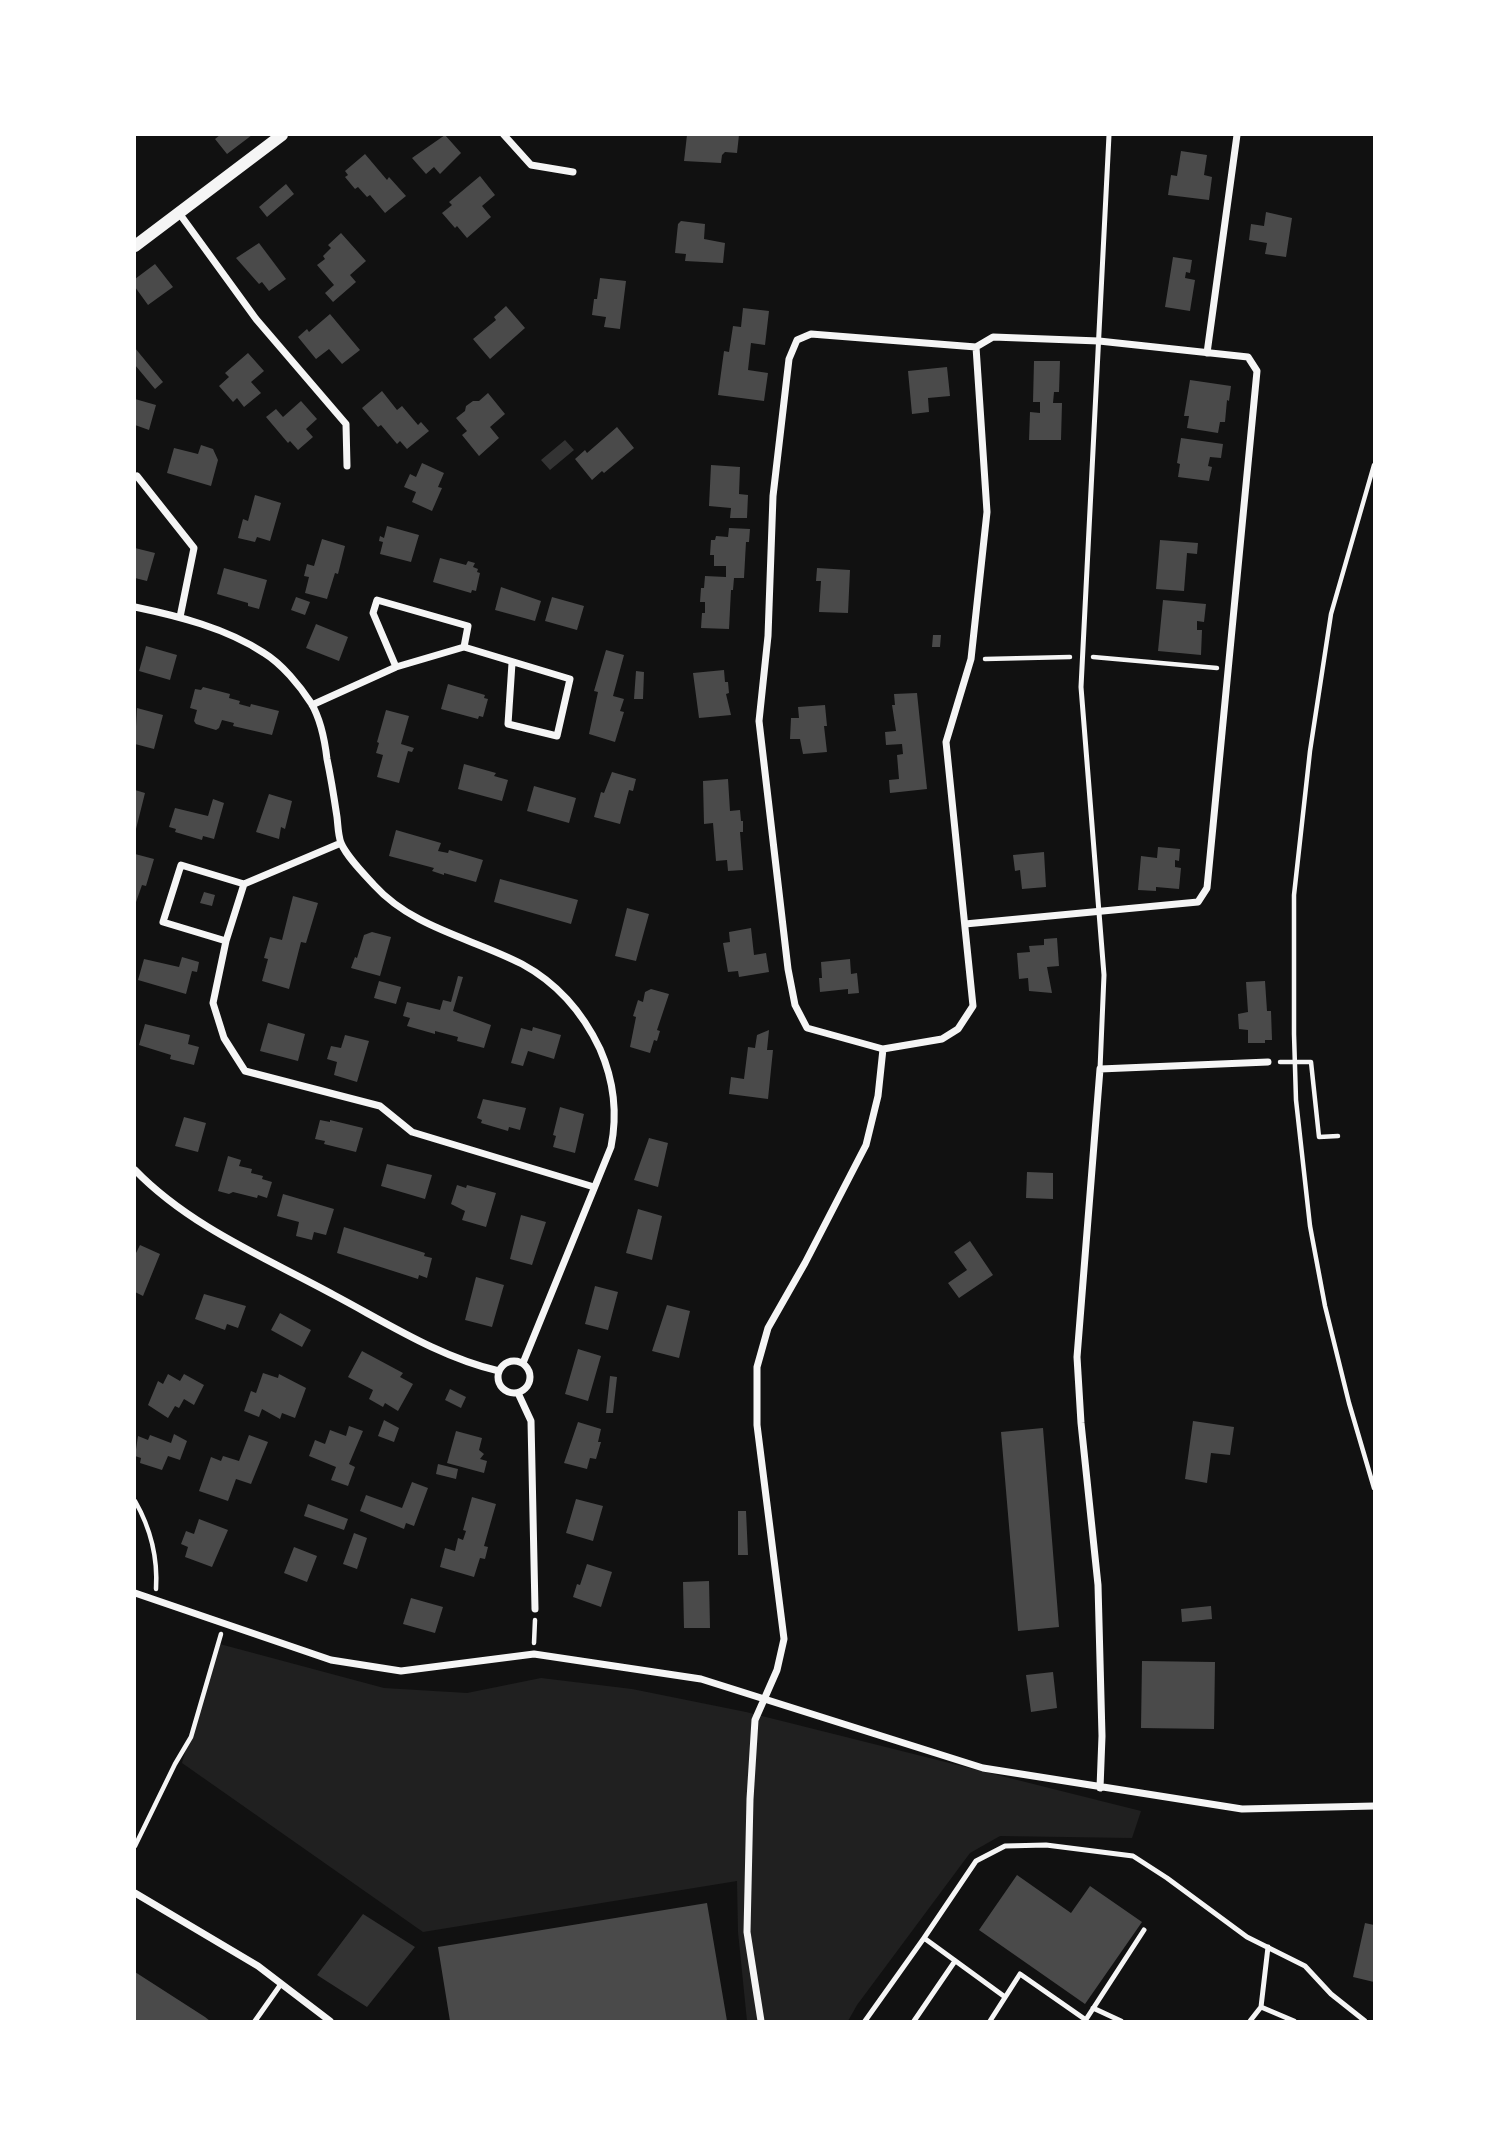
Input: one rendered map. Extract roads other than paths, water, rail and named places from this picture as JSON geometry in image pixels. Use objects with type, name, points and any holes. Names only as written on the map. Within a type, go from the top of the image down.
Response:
[{"type":"street","points":[[135,246],[282,135]]},
{"type":"street","points":[[504,135],[531,165],[573,172]]},
{"type":"street","points":[[1207,353],[1237,135]]},
{"type":"street","points":[[179,213],[257,318],[346,424],[347,466]]},
{"type":"street","points":[[965,924],[1198,902],[1206,888],[1257,371],[1248,357],[1099,341],[993,337],[976,346],[811,334],[797,340],[789,359],[773,496],[768,636],[759,721],[788,969],[795,1005],[807,1028],[883,1049],[942,1039],[958,1029],[973,1006],[946,742],[971,659],[988,512],[976,346]]},
{"type":"street","points":[[138,476],[194,548],[180,617]]},
{"type":"street","points":[[396,667],[373,612],[377,600],[468,626],[464,648]]},
{"type":"street","points":[[135,607],[180,617],[266,653],[312,705],[325,745],[341,843],[384,896],[406,912],[443,932],[521,964],[544,978],[568,998],[593,1035],[608,1066],[615,1099],[615,1125],[611,1147],[523,1363],[530,1377],[527,1387],[513,1394],[503,1390],[498,1381],[499,1371],[509,1361],[523,1363]]},
{"type":"street","points":[[312,705],[396,667],[464,648],[570,679],[556,736],[508,724],[512,663]]},
{"type":"street","points":[[226,941],[163,922],[181,865],[244,884],[341,843]]},
{"type":"street","points":[[244,884],[226,941],[213,1003],[224,1038],[245,1071],[380,1106],[412,1132],[594,1187]]},
{"type":"street","points":[[761,2021],[747,1933],[750,1799],[755,1720],[777,1670],[784,1639],[758,1437],[757,1367],[768,1328],[866,1145],[878,1096],[883,1049]]},
{"type":"street","points":[[1100,1787],[1102,1736],[1098,1585],[1077,1356],[1100,1069],[1268,1062]]},
{"type":"street","points":[[135,1170],[154,1189],[220,1234],[447,1355],[499,1371]]},
{"type":"street","points":[[519,1393],[531,1421],[535,1609]]},
{"type":"street","points":[[135,1593],[331,1660],[401,1671],[534,1654],[701,1679],[983,1768],[1242,1809],[1374,1806]]},
{"type":"street","points":[[135,1893],[258,1966],[330,2021]]},
{"type":"lane","points":[[1100,1069],[1104,975],[1081,687],[1109,135]]},
{"type":"lane","points":[[865,2021],[976,1861],[1005,1846],[1046,1845],[1133,1856],[1247,1937],[1305,1966],[1331,1994],[1365,2021]]},
{"type":"lane","points":[[990,2021],[1020,1974],[1085,2021],[1144,1930]]},
{"type":"lane","points":[[924,1938],[1005,1997]]},
{"type":"lane","points":[[1250,2021],[1261,2007],[1268,1947]]},
{"type":"lane","points":[[914,2021],[956,1961]]},
{"type":"lane","points":[[255,2021],[281,1984]]},
{"type":"lane","points":[[1261,2007],[1294,2021]]},
{"type":"lane","points":[[1093,2008],[1121,2021]]}]
